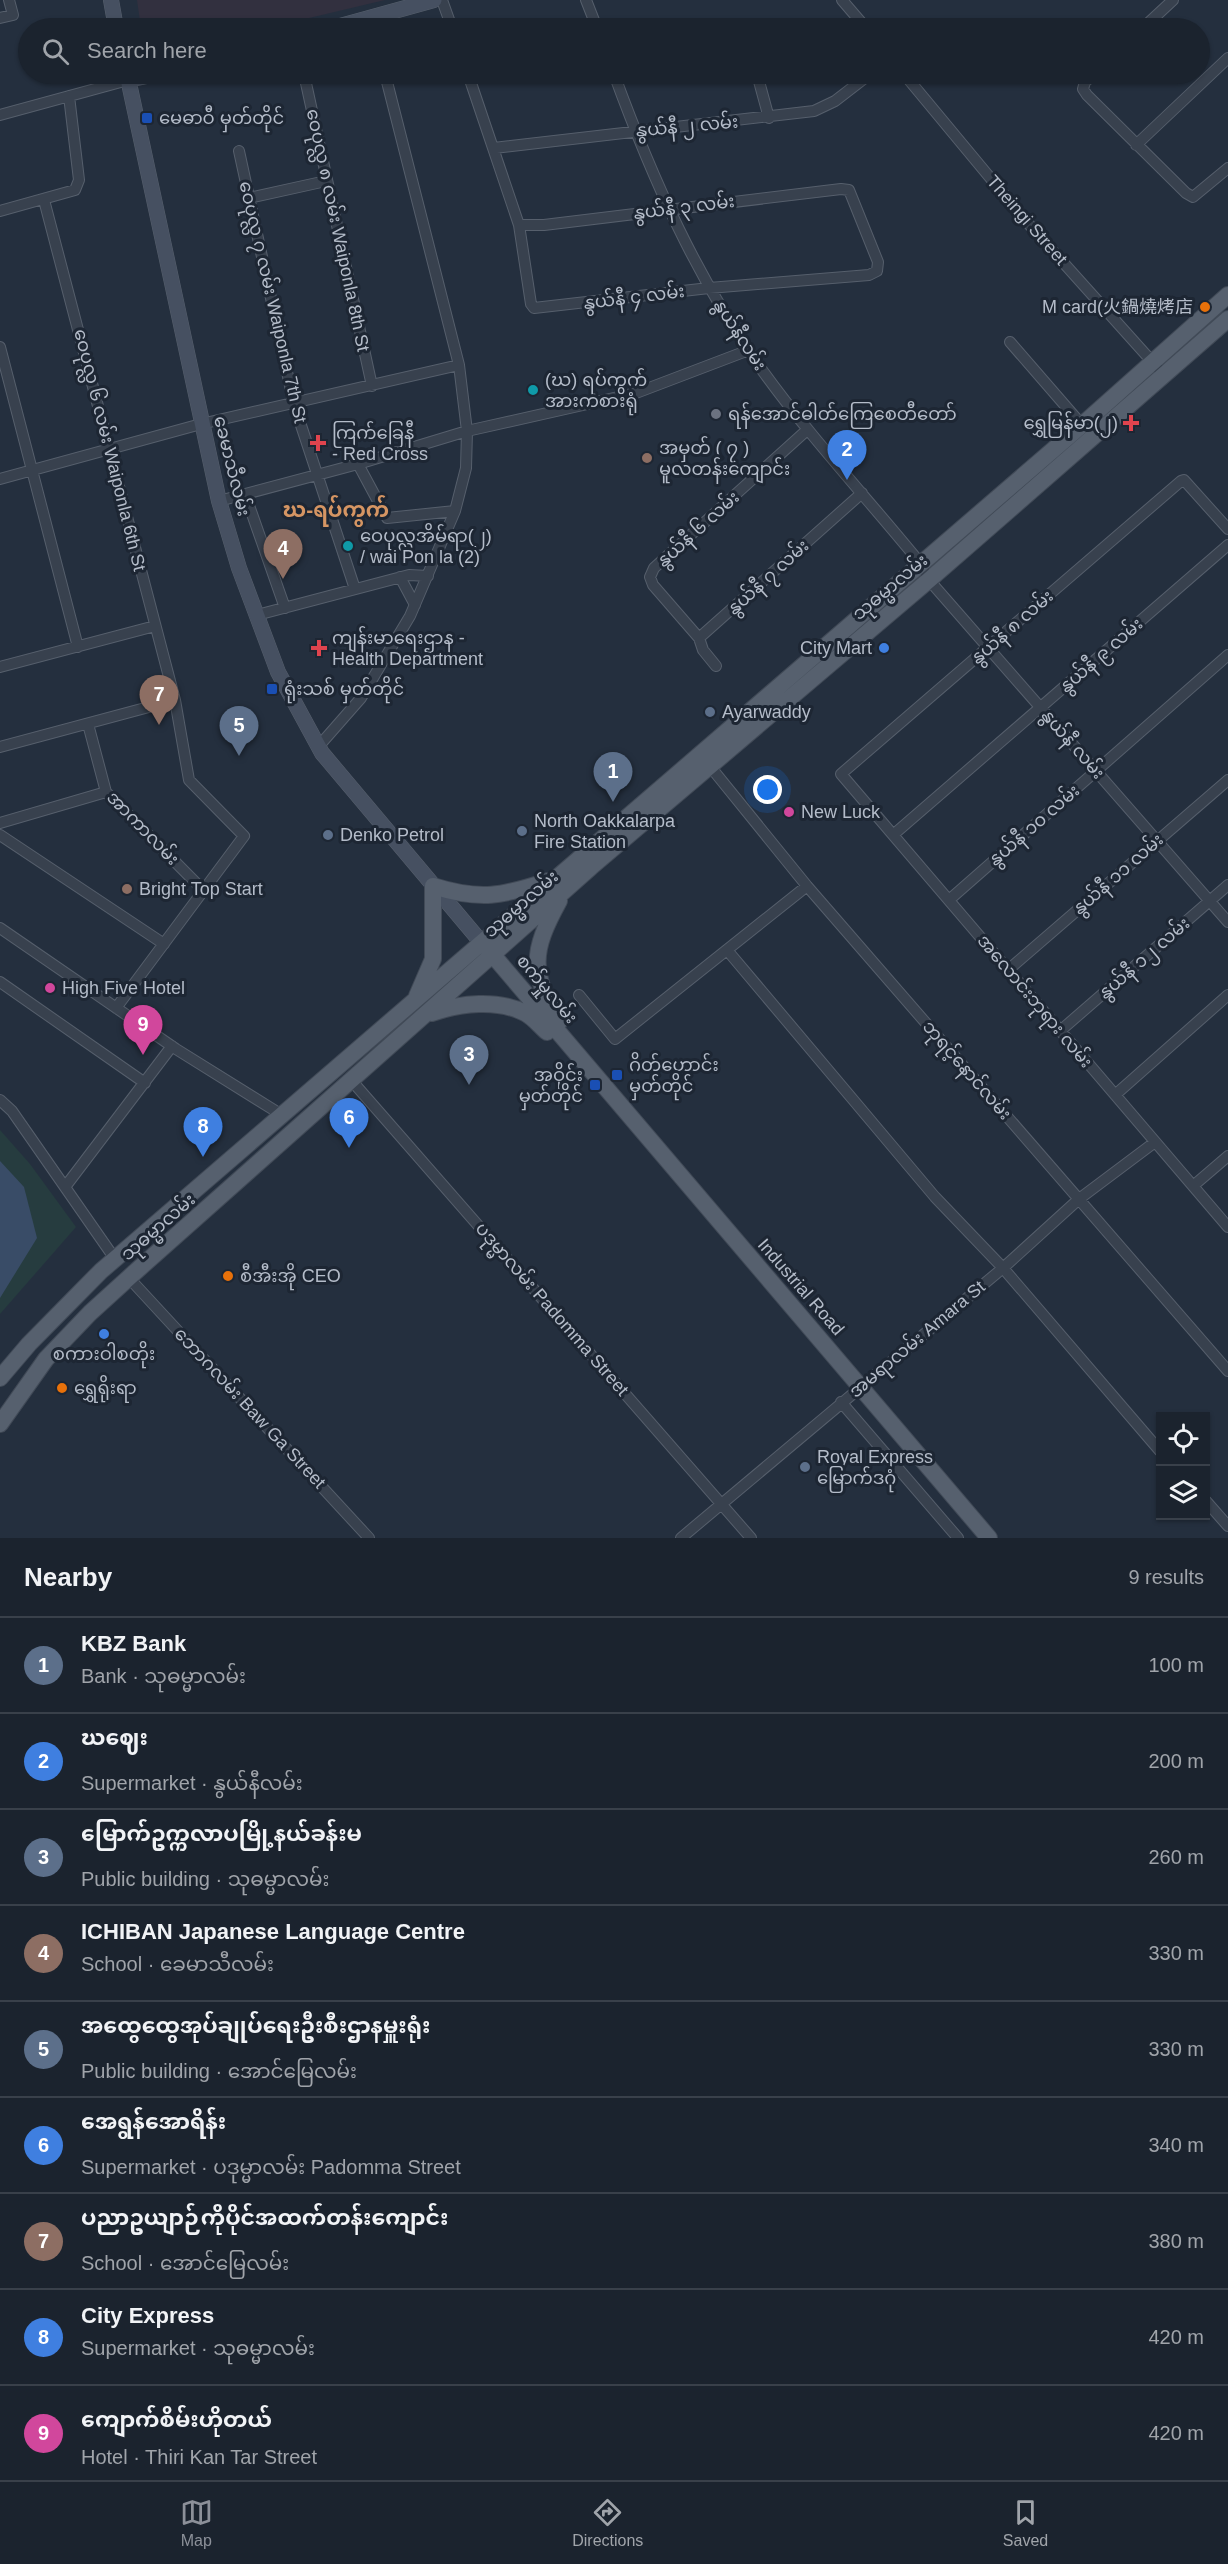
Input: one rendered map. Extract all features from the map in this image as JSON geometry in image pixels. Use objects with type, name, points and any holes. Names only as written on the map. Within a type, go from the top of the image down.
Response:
[{"type":"main road","points":[[111,0],[114,18]]},
{"type":"main road","points":[[385,18],[434,0]]},
{"type":"main road","name":"ခေမာသီလမ်း","points":[[129,84],[219,501],[239,568],[278,672],[318,747],[487,948]]},
{"type":"main road","name":"သုဓမ္မာလမ်း","points":[[559,885],[709,765],[930,580],[1159,369],[1228,296]]},
{"type":"main road","name":"သုဓမ္မာလမ်း","points":[[0,1377],[29,1344],[115,1259],[259,1134],[413,1002],[487,948],[921,564],[1082,425],[1228,319]]},
{"type":"main road","points":[[413,1002],[433,959],[433,886],[464,896],[508,894],[559,885]]},
{"type":"main road","points":[[559,885],[541,934],[537,965],[545,998],[582,1061]]},
{"type":"main road","name":"သုဓမ္မာလမ်း","points":[[0,1424],[46,1359],[90,1313],[425,1016],[487,948]]},
{"type":"main road","name":"စက်မှုလမ်း","points":[[487,948],[582,1061]]},
{"type":"main road","points":[[425,1016],[456,1005],[493,1005],[525,1013],[582,1061]]},
{"type":"main road","name":"Industrial Road","points":[[582,1061],[989,1538]]},
{"type":"street","points":[[0,18],[13,15],[9,0]]},
{"type":"street","points":[[442,0],[448,18]]},
{"type":"street","points":[[586,0],[593,18]]},
{"type":"street","points":[[842,0],[857,18]]},
{"type":"street","points":[[1154,18],[1173,0]]},
{"type":"street","points":[[1210,75],[1228,58]]},
{"type":"street","points":[[0,115],[106,84]]},
{"type":"street","name":"ဝေပုလ္လ ၈ လမ်း Waiponla 8th St","points":[[306,84],[372,386]]},
{"type":"street","points":[[318,747],[361,698],[415,605],[455,511],[466,468],[467,431],[459,365],[388,84]]},
{"type":"street","points":[[472,84],[519,225]]},
{"type":"street","name":"နွယ်နီလမ်း","points":[[618,84],[667,209],[709,288],[749,350],[807,430],[921,564]]},
{"type":"street","points":[[760,84],[769,118]]},
{"type":"street","name":"နွယ်နီ ၂ လမ်း","points":[[494,148],[634,130],[769,118],[814,111],[835,101],[857,84]]},
{"type":"street","name":"Theingi Street","points":[[912,84],[1026,221],[1159,369]]},
{"type":"street","points":[[1084,84],[1083,89],[1186,193],[1194,197],[1228,168]]},
{"type":"street","points":[[1136,145],[1201,84]]},
{"type":"street","points":[[0,212],[75,190],[79,180],[69,96]]},
{"type":"street","name":"ဝေပုလ္လ ၇ လမ်း Waiponla 7th St","points":[[239,151],[294,404],[355,589]]},
{"type":"street","points":[[249,198],[326,181]]},
{"type":"street","name":"နွယ်နီ ၃ လမ်း","points":[[519,225],[544,225],[667,209],[849,190],[878,262],[877,271]]},
{"type":"street","name":"ဝေပုလ္လ ၆ လမ်း Waiponla 6th St","points":[[45,200],[175,700],[189,780],[244,836],[203,890]]},
{"type":"street","name":"နွယ်နီ ၄ လမ်း","points":[[519,225],[531,304],[534,308],[709,288],[869,275],[877,271]]},
{"type":"street","points":[[1010,342],[1082,425]]},
{"type":"street","points":[[0,347],[78,647]]},
{"type":"street","points":[[219,501],[358,464],[467,431],[636,393],[749,350]]},
{"type":"street","points":[[0,479],[201,424],[459,365]]},
{"type":"street","name":"နွယ်နီ ၆ လမ်း","points":[[699,638],[652,585],[650,577],[654,568],[807,430]]},
{"type":"street","points":[[358,464],[387,518],[455,511]]},
{"type":"street","name":"နွယ်နီ ၈ လမ်း","points":[[841,774],[1183,480],[1228,529]]},
{"type":"street","name":"နွယ်နီ ၇ လမ်း","points":[[699,638],[862,493]]},
{"type":"street","points":[[245,494],[285,608]]},
{"type":"street","name":"နွယ်နီ ၉ လမ်း","points":[[893,835],[1228,545]]},
{"type":"street","name":"နွယ်နီ လမ်း","points":[[921,564],[930,580],[990,646],[1228,922]]},
{"type":"street","points":[[257,615],[409,574],[428,576]]},
{"type":"street","points":[[400,577],[415,605]]},
{"type":"street","points":[[0,667],[155,626]]},
{"type":"street","points":[[699,638],[703,650],[716,666]]},
{"type":"street","name":"နွယ်နီ ၁၀ လမ်း","points":[[949,900],[1228,655]]},
{"type":"street","points":[[0,747],[175,700]]},
{"type":"street","name":"အာကာလမ်း","points":[[88,723],[106,792],[203,890]]},
{"type":"street","name":"ဘုရင့်နောင်လမ်း","points":[[709,765],[807,886],[1228,1371]]},
{"type":"street","name":"အလောင်းဘုရား လမ်း","points":[[841,774],[1228,1227]]},
{"type":"street","name":"နွယ်နီ ၁၁ လမ်း","points":[[1008,970],[1228,780]]},
{"type":"street","points":[[0,823],[106,792]]},
{"type":"street","points":[[0,835],[164,944]]},
{"type":"street","name":"နွယ်နီ ၁၂ လမ်း","points":[[1060,1031],[1228,885]]},
{"type":"street","points":[[579,995],[615,1039],[807,886]]},
{"type":"street","points":[[116,1008],[203,890]]},
{"type":"street","points":[[0,928],[279,1117]]},
{"type":"street","points":[[727,950],[935,1197],[1003,1268],[1156,1445]]},
{"type":"street","points":[[0,982],[145,1083]]},
{"type":"street","points":[[1115,1095],[1228,995]]},
{"type":"street","points":[[65,1187],[172,1046]]},
{"type":"street","name":"ပဒုမ္မာလမ်း Padomma Street","points":[[352,1081],[751,1538]]},
{"type":"street","points":[[0,1100],[12,1111],[115,1259]]},
{"type":"street","name":"အမရာလမ်း Amara St","points":[[681,1538],[1003,1268],[1079,1199],[1155,1142]]},
{"type":"street","points":[[1193,1186],[1228,1156]]},
{"type":"street","name":"ဘောဂလမ်း Baw Ga Street","points":[[129,1278],[369,1538]]},
{"type":"street","points":[[841,1402],[958,1538]]},
{"type":"street","points":[[1210,1506],[1228,1526]]},
{"type":"shaded area","points":[[137,0],[385,0],[309,18],[140,18]]},
{"type":"green space","points":[[0,1130],[30,1164],[76,1227],[0,1314]]},
{"type":"water","points":[[0,1161],[24,1187],[37,1238],[0,1298]]},
{"type":"place","name":"မေဓာဝီ မှတ်တိုင်","points":[[147,118]]},
{"type":"place","name":"M card(火鍋燒烤店","points":[[1205,307]]},
{"type":"place","name":"(ဃ) ရပ်ကွက် အားကစားရုံ","points":[[533,390]]},
{"type":"place","name":"ရန်အောင်ဓါတ်ကြေစေတီတော်","points":[[716,414]]},
{"type":"place","name":"ရွှေမြန်မာ(၂)","points":[[1131,423]]},
{"type":"place","name":"ကြက်ခြေနီ - Red Cross","points":[[318,443]]},
{"type":"place","name":"အမှတ် ( ၇ ) မူလတန်းကျောင်း","points":[[647,458]]},
{"type":"place","name":"ဃဈေး","points":[[847,480]]},
{"type":"place","name":"ဝေပုလ္လအိမ်ရာ(၂) / wai Pon la (2)","points":[[348,546]]},
{"type":"place","name":"ICHIBAN Japanese Language Centre","points":[[283,579]]},
{"type":"place","name":"ကျန်းမာရေးဌာန - Health Department","points":[[319,648]]},
{"type":"place","name":"City Mart","points":[[884,648]]},
{"type":"place","name":"ရုံးသစ် မှတ်တိုင်","points":[[272,689]]},
{"type":"place","name":"Ayarwaddy","points":[[710,712]]},
{"type":"place","name":"ပညာဥယျာဉ်ကိုပိုင်အထက်တန်းကျောင်း","points":[[159,725]]},
{"type":"place","name":"အထွေထွေအုပ်ချုပ်ရေးဦးစီးဌာနမှူးရုံး","points":[[239,756]]},
{"type":"place","name":"KBZ Bank","points":[[613,802]]},
{"type":"place","name":"New Luck","points":[[789,812]]},
{"type":"place","name":"North Oakkalarpa Fire Station","points":[[522,831]]},
{"type":"place","name":"Denko Petrol","points":[[328,835]]},
{"type":"place","name":"Bright Top Start","points":[[127,889]]},
{"type":"place","name":"High Five Hotel","points":[[50,988]]},
{"type":"place","name":"ကျောက်စိမ်းဟိုတယ်","points":[[143,1055]]},
{"type":"place","name":"ဂိတ်ဟောင်း မှတ်တိုင်","points":[[617,1075]]},
{"type":"place","name":"မြောက်ဥက္ကလာပမြို့နယ်ခန်းမ","points":[[469,1085]]},
{"type":"place","name":"အဝိုင်း မှတ်တိုင်","points":[[595,1085]]},
{"type":"place","name":"အေရွန်အောရိန်း","points":[[349,1148]]},
{"type":"place","name":"City Express","points":[[203,1157]]},
{"type":"place","name":"စီအီးအို CEO","points":[[228,1276]]},
{"type":"place","name":"စကားဝါစတိုး","points":[[104,1334]]},
{"type":"place","name":"ရွှေရိုးရာ","points":[[62,1388]]},
{"type":"place","name":"Royal Express မြောက်ဒဂုံ","points":[[805,1467]]},
{"type":"district","name":"ဃ-ရပ်ကွက်","points":[[336,510]]}]
